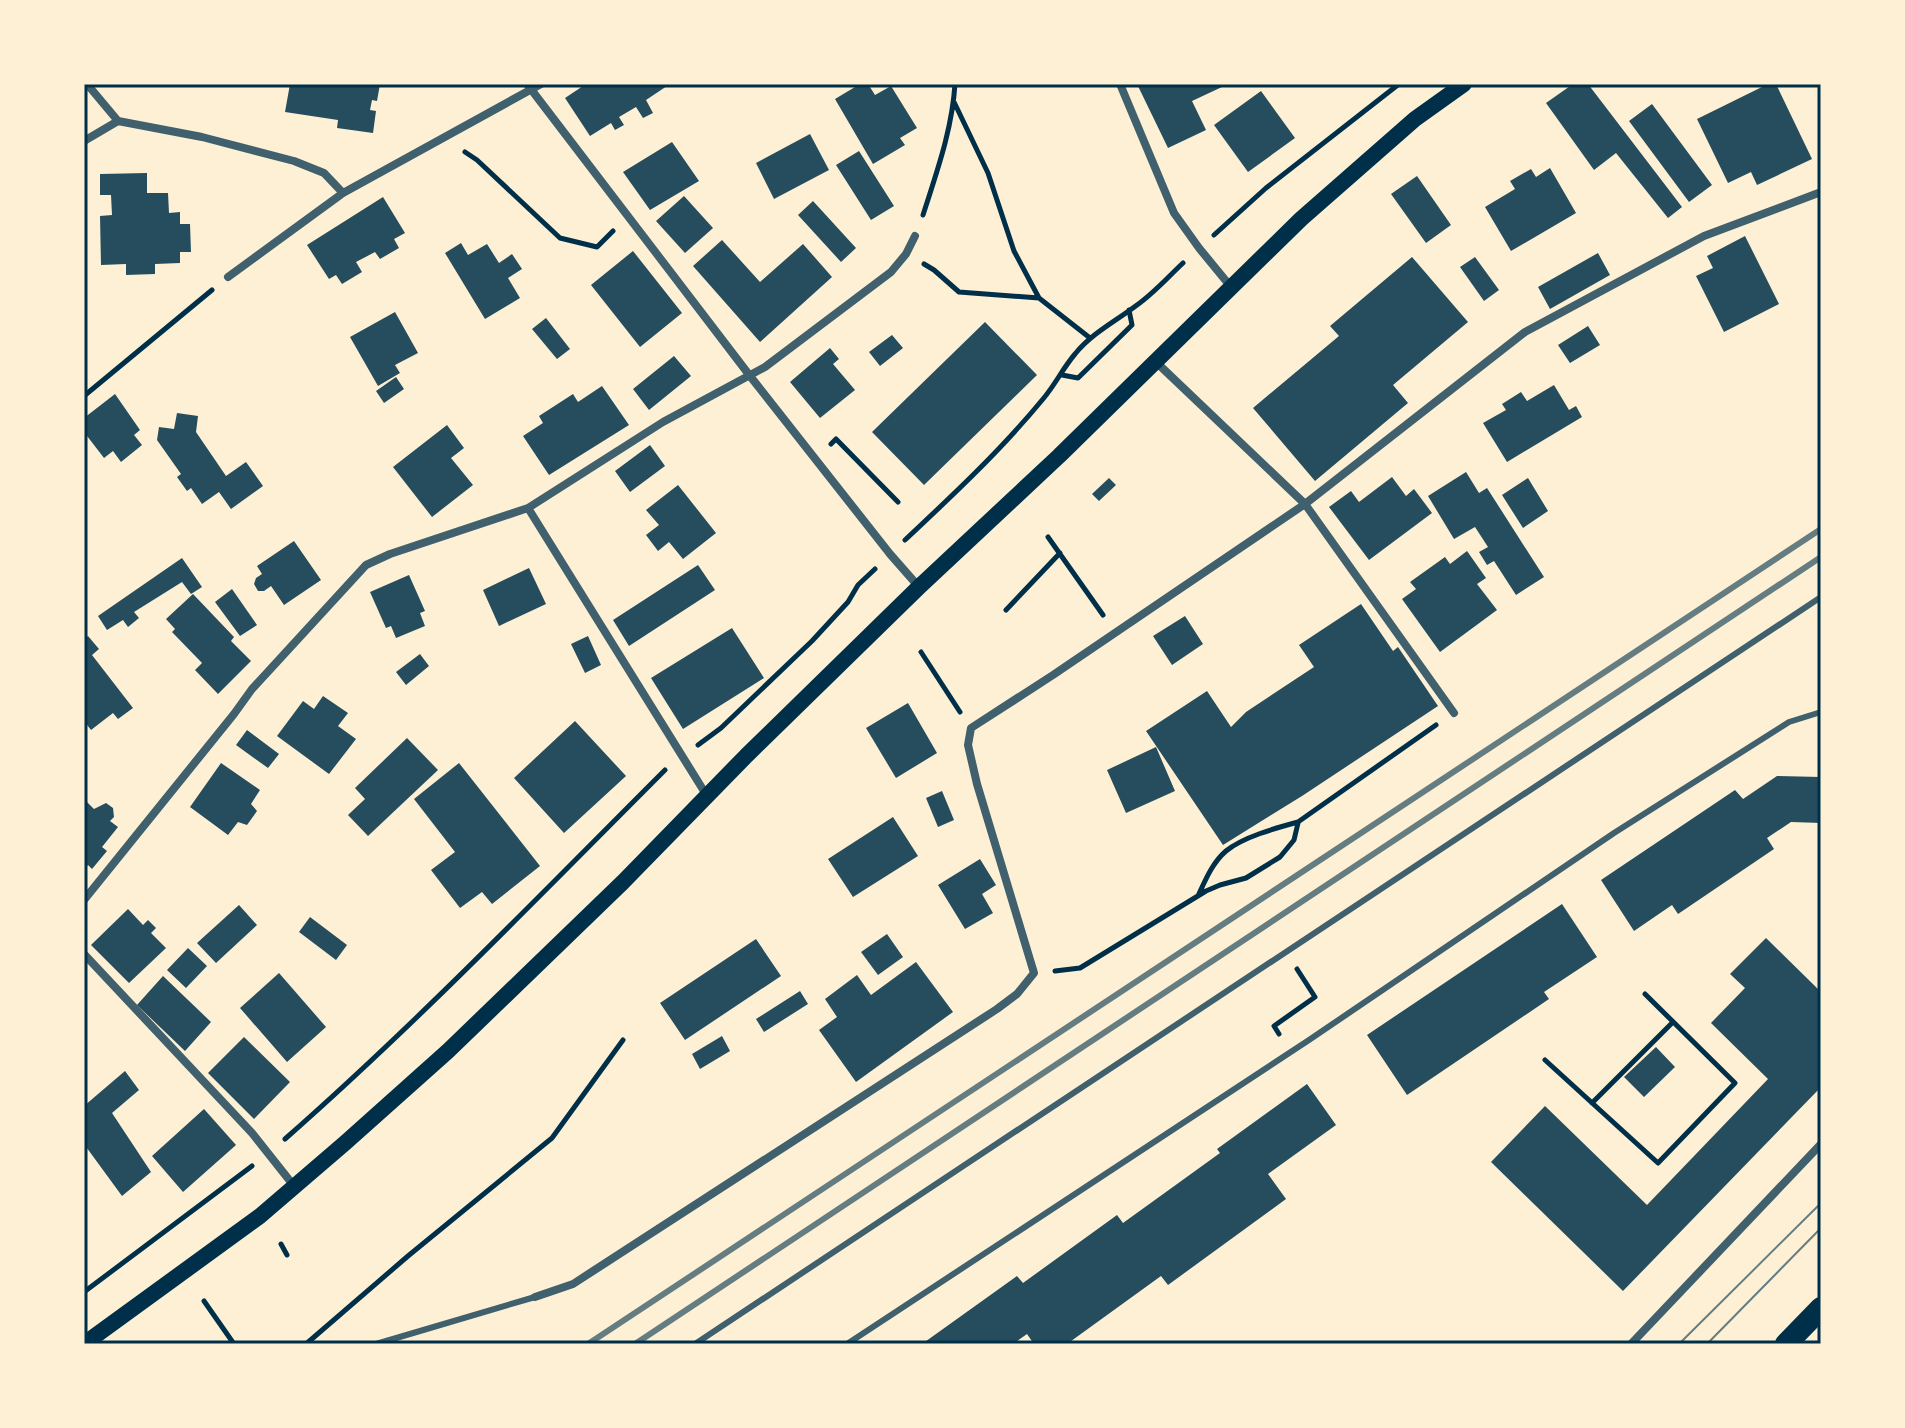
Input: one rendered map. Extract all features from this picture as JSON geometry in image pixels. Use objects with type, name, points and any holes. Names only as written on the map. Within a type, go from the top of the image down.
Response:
[{"type":"highway","points":[[1786,1344],[1821,1308]]},
{"type":"main road","points":[[84,1344],[260,1216],[448,1051],[623,882],[919,587],[1059,456],[1301,219],[1415,119],[1464,84]]},
{"type":"street","points":[[87,84],[118,121],[202,137],[294,161],[324,173],[343,193]]},
{"type":"street","points":[[228,277],[343,193],[529,87],[541,84]]},
{"type":"street","points":[[1120,84],[1174,213],[1231,287]]},
{"type":"street","points":[[529,87],[750,376],[919,587]]},
{"type":"street","points":[[84,141],[118,121]]},
{"type":"street","points":[[535,1297],[573,1284],[997,1009],[1017,994],[1034,973],[977,784],[968,745],[971,728],[1305,504],[1525,332],[1704,236],[1821,192]]},
{"type":"street","points":[[84,900],[252,689],[366,565],[390,554],[528,508],[663,422],[750,376],[891,272],[906,254],[915,236]]},
{"type":"street","points":[[1156,361],[1305,504],[1454,713]]},
{"type":"street","points":[[528,508],[707,796]]},
{"type":"street","points":[[84,954],[242,1121],[294,1186]]},
{"type":"street","points":[[1631,1344],[1821,1144]]},
{"type":"lane","points":[[695,1344],[1821,597]]},
{"type":"lane","points":[[847,1344],[1300,1046],[1614,833],[1789,722],[1821,712]]},
{"type":"lane","points":[[376,1344],[535,1297]]},
{"type":"path","points":[[915,236],[948,135],[955,84]]},
{"type":"path","points":[[84,1292],[269,1153],[375,1058],[666,768],[721,728],[812,641],[848,602],[858,585],[1020,425],[1090,338],[1138,305],[1266,188],[1399,84]]},
{"type":"path","points":[[954,102],[988,173],[1014,251],[1039,298],[1090,338]]},
{"type":"path","points":[[444,137],[477,160],[560,238],[597,247],[628,217]]},
{"type":"path","points":[[906,254],[934,270],[959,292],[1039,298]]},
{"type":"path","points":[[84,396],[228,277]]},
{"type":"path","points":[[1062,375],[1078,378],[1132,325],[1129,310]]},
{"type":"path","points":[[866,471],[898,502]]},
{"type":"path","points":[[1048,537],[1093,600]]},
{"type":"path","points":[[1006,610],[1060,553]]},
{"type":"path","points":[[921,652],[971,728]]},
{"type":"path","points":[[1198,896],[1215,864],[1226,851],[1298,822],[1454,713]]},
{"type":"path","points":[[1034,973],[1080,968],[1198,896],[1220,885],[1246,878],[1280,857],[1294,840],[1298,822]]},
{"type":"path","points":[[1246,878],[1252,883]]},
{"type":"path","points":[[1274,1026],[1315,997],[1300,975]]},
{"type":"path","points":[[1545,1060],[1658,1163],[1735,1083],[1645,994]]},
{"type":"path","points":[[1592,1103],[1673,1022]]},
{"type":"path","points":[[306,1344],[552,1138],[623,1040]]},
{"type":"path","points":[[281,1244],[287,1255]]},
{"type":"path","points":[[204,1301],[234,1344]]},
{"type":"building","points":[[290,84],[380,84],[377,101],[372,100],[370,110],[376,111],[373,133],[337,128],[338,120],[285,112]]},
{"type":"building","points":[[586,84],[670,84],[646,100],[653,113],[643,118],[636,107],[619,117],[624,125],[615,130],[611,123],[590,136],[565,98]]},
{"type":"building","points":[[860,84],[868,84],[875,95],[891,86],[917,128],[900,138],[905,145],[873,164],[835,99]]},
{"type":"building","points":[[1137,84],[1220,84],[1222,87],[1192,101],[1206,130],[1168,148]]},
{"type":"building","points":[[1573,84],[1588,84],[1682,207],[1668,218],[1616,153],[1594,170],[1546,103]]},
{"type":"building","points":[[1768,84],[1776,84],[1812,159],[1757,185],[1751,172],[1728,183],[1697,119]]},
{"type":"building","points":[[1261,91],[1295,138],[1248,172],[1214,125]]},
{"type":"building","points":[[1652,104],[1712,185],[1689,202],[1629,121]]},
{"type":"building","points":[[810,134],[829,170],[774,199],[756,163]]},
{"type":"building","points":[[672,142],[699,181],[650,210],[623,172]]},
{"type":"building","points":[[859,151],[894,206],[871,220],[836,165]]},
{"type":"building","points":[[1550,168],[1576,213],[1511,251],[1485,207],[1515,189],[1510,181],[1531,169],[1536,177]]},
{"type":"building","points":[[147,173],[147,193],[168,193],[169,213],[180,212],[180,224],[190,224],[191,252],[180,252],[180,263],[155,264],[155,274],[126,275],[126,264],[101,265],[100,216],[112,215],[111,195],[100,195],[100,174]]},
{"type":"building","points":[[1417,176],[1451,225],[1426,243],[1391,194]]},
{"type":"building","points":[[684,196],[713,228],[685,253],[656,221]]},
{"type":"building","points":[[383,197],[405,233],[394,239],[399,248],[380,259],[375,252],[356,262],[362,272],[342,284],[336,275],[329,279],[307,245]]},
{"type":"building","points":[[813,201],[856,248],[841,262],[798,215]]},
{"type":"building","points":[[1745,236],[1779,304],[1724,332],[1696,276],[1713,268],[1707,256]]},
{"type":"building","points":[[722,240],[760,282],[803,244],[832,277],[760,342],[693,266]]},
{"type":"building","points":[[461,243],[468,255],[487,244],[499,263],[512,254],[522,269],[508,278],[520,298],[485,319],[445,253]]},
{"type":"building","points":[[633,251],[682,313],[640,347],[591,285]]},
{"type":"building","points":[[1598,253],[1610,275],[1550,309],[1538,287]]},
{"type":"building","points":[[1412,257],[1468,322],[1393,385],[1408,403],[1315,481],[1253,408],[1339,336],[1330,326]]},
{"type":"building","points":[[1475,257],[1499,290],[1484,301],[1460,267]]},
{"type":"building","points":[[395,312],[418,353],[395,365],[400,373],[378,386],[350,337]]},
{"type":"building","points":[[546,318],[570,349],[557,359],[532,329]]},
{"type":"building","points":[[985,322],[1037,375],[924,485],[872,432]]},
{"type":"building","points":[[1588,326],[1600,345],[1570,363],[1558,345]]},
{"type":"building","points":[[892,335],[903,348],[880,366],[869,352]]},
{"type":"building","points":[[830,348],[839,359],[833,364],[855,390],[820,418],[790,382]]},
{"type":"building","points":[[674,356],[691,376],[649,410],[633,389]]},
{"type":"building","points":[[396,377],[404,389],[384,403],[376,391]]},
{"type":"building","points":[[1554,385],[1569,410],[1576,406],[1582,417],[1507,462],[1483,423],[1506,410],[1502,404],[1521,392],[1527,401]]},
{"type":"building","points":[[602,386],[629,425],[549,475],[523,436],[543,423],[539,416],[573,394],[578,402]]},
{"type":"building","points":[[115,394],[140,430],[134,435],[142,445],[121,462],[113,451],[104,458],[84,432],[84,418]]},
{"type":"building","points":[[177,413],[198,416],[196,432],[226,476],[246,462],[263,486],[231,509],[219,492],[202,504],[191,488],[187,491],[177,477],[181,474],[157,440],[159,427],[174,429]]},
{"type":"building","points":[[447,425],[464,448],[451,458],[473,485],[432,517],[393,467]]},
{"type":"building","points":[[650,445],[665,466],[630,492],[615,471]]},
{"type":"building","points":[[1466,472],[1479,493],[1487,488],[1544,577],[1516,595],[1494,561],[1487,565],[1479,552],[1488,547],[1475,527],[1454,539],[1428,496]]},
{"type":"building","points":[[1392,477],[1406,496],[1414,489],[1432,513],[1369,560],[1329,507],[1351,491],[1359,502]]},
{"type":"building","points":[[1109,478],[1116,485],[1099,501],[1092,494]]},
{"type":"building","points":[[1528,478],[1548,511],[1523,528],[1502,495]]},
{"type":"building","points":[[678,485],[716,533],[683,559],[669,542],[658,551],[646,535],[659,525],[646,510]]},
{"type":"building","points":[[294,541],[321,580],[284,605],[271,586],[258,591],[254,584],[262,574],[257,566]]},
{"type":"building","points":[[1467,551],[1486,578],[1477,584],[1497,610],[1440,652],[1402,599],[1416,589],[1410,582],[1445,557],[1450,564]]},
{"type":"building","points":[[182,558],[202,587],[191,594],[182,582],[134,612],[139,618],[128,627],[123,620],[107,630],[98,616]]},
{"type":"building","points":[[698,565],[715,590],[629,646],[613,620]]},
{"type":"building","points":[[529,568],[546,604],[499,626],[483,590]]},
{"type":"building","points":[[409,575],[425,611],[420,613],[425,626],[396,638],[391,626],[386,628],[370,592]]},
{"type":"building","points":[[232,589],[257,625],[240,636],[215,602]]},
{"type":"building","points":[[193,594],[234,637],[231,641],[251,661],[218,694],[195,670],[202,663],[172,632],[175,629],[166,619]]},
{"type":"building","points":[[1361,604],[1393,651],[1398,647],[1438,706],[1223,845],[1146,731],[1207,691],[1231,727],[1246,712],[1314,667],[1299,645]]},
{"type":"building","points":[[1185,616],[1203,644],[1172,665],[1153,636]]},
{"type":"building","points":[[732,628],[764,678],[683,729],[651,678]]},
{"type":"building","points":[[88,636],[99,649],[92,655],[133,708],[118,719],[113,713],[91,730],[84,721],[84,639]]},
{"type":"building","points":[[588,636],[601,665],[585,673],[571,644]]},
{"type":"building","points":[[420,654],[429,666],[406,685],[396,672]]},
{"type":"building","points":[[323,696],[348,713],[338,726],[356,739],[329,774],[277,736],[303,701],[314,709]]},
{"type":"building","points":[[908,703],[937,753],[896,778],[866,728]]},
{"type":"building","points":[[575,721],[626,776],[564,833],[514,778]]},
{"type":"building","points":[[247,730],[279,754],[268,768],[236,745]]},
{"type":"building","points":[[407,738],[438,770],[368,836],[348,815],[365,799],[355,788]]},
{"type":"building","points":[[1156,747],[1175,791],[1126,813],[1107,770]]},
{"type":"building","points":[[221,763],[260,790],[251,804],[257,811],[247,825],[238,822],[228,835],[190,807]]},
{"type":"building","points":[[459,763],[540,866],[492,904],[482,892],[460,908],[431,870],[455,852],[414,799]]},
{"type":"building","points":[[1777,776],[1821,777],[1821,823],[1791,822],[1767,838],[1774,849],[1678,914],[1672,905],[1634,931],[1601,880],[1735,790],[1743,799]]},
{"type":"building","points":[[942,791],[954,820],[938,827],[926,798]]},
{"type":"building","points":[[87,802],[94,809],[106,803],[113,808],[114,817],[110,821],[118,827],[102,847],[107,851],[92,869],[88,865],[84,870],[84,806]]},
{"type":"building","points":[[893,817],[918,856],[853,897],[828,859]]},
{"type":"building","points":[[980,859],[996,885],[982,894],[993,913],[965,929],[938,885]]},
{"type":"building","points":[[1562,904],[1597,957],[1544,992],[1549,999],[1407,1095],[1367,1035]]},
{"type":"building","points":[[239,905],[257,925],[216,963],[197,943]]},
{"type":"building","points":[[128,909],[143,925],[148,920],[156,928],[151,933],[166,948],[129,983],[91,945]]},
{"type":"building","points":[[310,917],[347,945],[336,960],[299,932]]},
{"type":"building","points":[[887,934],[903,957],[878,975],[861,952]]},
{"type":"building","points":[[1766,938],[1821,992],[1821,1087],[1623,1291],[1491,1162],[1545,1106],[1647,1205],[1768,1079],[1711,1023],[1745,988],[1730,974]]},
{"type":"building","points":[[756,939],[781,976],[685,1040],[660,1003]]},
{"type":"building","points":[[188,948],[207,966],[186,988],[167,970]]},
{"type":"building","points":[[916,962],[953,1012],[856,1082],[819,1030],[837,1017],[825,999],[857,975],[871,995]]},
{"type":"building","points":[[279,973],[326,1027],[287,1062],[240,1008]]},
{"type":"building","points":[[163,976],[211,1022],[185,1051],[137,1005]]},
{"type":"building","points":[[800,991],[808,1004],[764,1032],[756,1019]]},
{"type":"building","points":[[722,1036],[730,1051],[700,1069],[692,1054]]},
{"type":"building","points":[[244,1037],[290,1082],[254,1119],[208,1073]]},
{"type":"building","points":[[1656,1047],[1675,1067],[1644,1097],[1624,1077]]},
{"type":"building","points":[[125,1071],[139,1090],[112,1113],[151,1172],[122,1196],[84,1144],[84,1106]]},
{"type":"building","points":[[1307,1084],[1336,1125],[1268,1174],[1286,1199],[1168,1285],[1161,1276],[1067,1344],[1034,1344],[1027,1334],[1013,1344],[922,1344],[1017,1276],[1023,1283],[1117,1215],[1123,1223],[1220,1153],[1217,1149]]},
{"type":"building","points":[[204,1109],[236,1145],[183,1192],[152,1156]]},
{"type":"tram line","points":[[1679,1344],[1821,1203]]},
{"type":"tram line","points":[[1707,1344],[1821,1228]]},
{"type":"railway","points":[[588,1344],[1821,529]]},
{"type":"railway","points":[[635,1344],[1821,557]]}]
